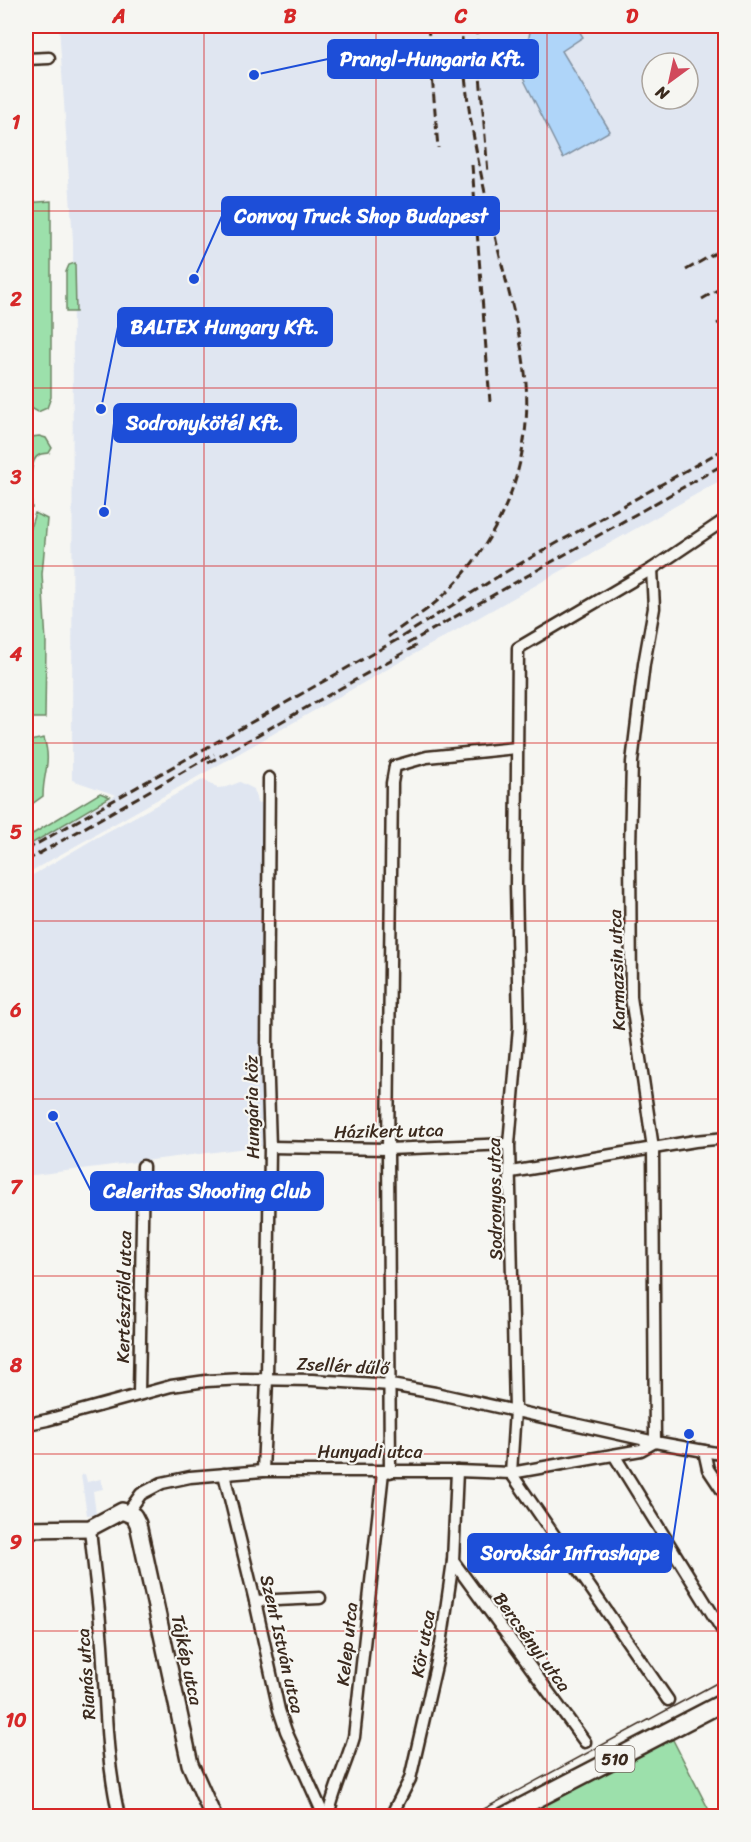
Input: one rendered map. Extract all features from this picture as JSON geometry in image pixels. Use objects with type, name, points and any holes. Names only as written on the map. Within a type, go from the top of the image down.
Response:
[{"type":"main road","name":"510","points":[[504,1816],[726,1701]]},
{"type":"street","points":[[26,59],[49,58]]},
{"type":"street","points":[[652,569],[726,519]]},
{"type":"street","name":"Sodronyos utca","points":[[511,1473],[515,1410],[509,1144],[519,1027],[516,748],[518,648],[652,569]]},
{"type":"street","name":"Karmazsin utca","points":[[652,569],[654,608],[644,664],[632,762],[630,871],[632,1007],[653,1148],[655,1443]]},
{"type":"street","name":"Kelep utca","points":[[326,1816],[354,1737],[387,1472],[391,1385],[388,1149],[392,783],[395,766],[427,757],[516,748]]},
{"type":"street","name":"Hungária köz","points":[[263,1471],[267,1379],[270,1147],[267,1051],[269,778]]},
{"type":"street","points":[[511,1172],[726,1138]]},
{"type":"street","name":"Házikert utca","points":[[270,1147],[388,1149],[509,1144]]},
{"type":"street","name":"Kertészföld utca","points":[[139,1394],[143,1166]]},
{"type":"street","name":"Zsellér dűlő","points":[[28,1424],[139,1394],[206,1381],[312,1380],[391,1385],[515,1410],[655,1443]]},
{"type":"street","name":"Hunyadi utca","points":[[26,1529],[90,1528],[122,1511],[128,1512],[141,1494],[162,1483],[190,1477],[263,1471],[511,1473],[641,1450],[655,1443],[726,1455]]},
{"type":"street","points":[[704,1451],[708,1469],[726,1496]]},
{"type":"street","points":[[614,1455],[726,1636]]},
{"type":"street","name":"Kör utca","points":[[391,1816],[410,1779],[441,1644],[453,1560],[458,1471]]},
{"type":"street","points":[[511,1473],[668,1700]]},
{"type":"street","name":"Szent István utca","points":[[224,1474],[279,1710],[286,1731],[326,1816]]},
{"type":"street","name":"Tájkép utca","points":[[128,1512],[134,1516],[138,1524],[190,1764],[213,1816]]},
{"type":"street","name":"Rianás utca","points":[[90,1528],[103,1659],[106,1736],[119,1816]]},
{"type":"street","name":"Bercsényi utca","points":[[453,1560],[585,1742]]},
{"type":"street","points":[[255,1601],[320,1598]]},
{"type":"shaded area","points":[[59,26],[725,26],[725,478],[26,874],[26,847],[116,795],[72,780],[73,241]]},
{"type":"shaded area","points":[[204,779],[217,788],[240,782],[254,789],[257,803],[265,802],[262,1146],[26,1176],[26,879]]},
{"type":"shaded area","points":[[85,1474],[87,1482],[101,1479],[103,1489],[93,1491],[96,1514],[87,1515],[81,1475]]},
{"type":"green space","points":[[51,201],[51,397],[47,408],[38,412],[31,408],[27,401],[31,264],[26,234],[26,203]]},
{"type":"green space","points":[[75,263],[76,312],[66,312],[66,272],[69,265]]},
{"type":"green space","points":[[32,437],[46,438],[52,448],[49,453],[39,455],[33,464],[31,471],[32,508],[26,507],[26,443]]},
{"type":"green space","points":[[35,513],[47,519],[42,574],[46,643],[45,718],[29,718],[30,528]]},
{"type":"green space","points":[[44,738],[47,761],[43,796],[32,804],[27,796],[29,741]]},
{"type":"green space","points":[[100,793],[110,797],[26,847],[26,838]]},
{"type":"green space","points":[[672,1738],[712,1816],[521,1816]]},
{"type":"water","points":[[531,26],[576,26],[583,37],[562,51],[610,131],[563,158],[522,76]]},
{"type":"tram line","points":[[471,1816],[726,1678]]},
{"type":"railway","points":[[428,26],[438,148]]},
{"type":"railway","points":[[388,637],[443,596],[481,550],[508,499],[518,471],[524,443],[527,413],[524,365],[476,147],[467,94],[461,26]]},
{"type":"railway","points":[[476,26],[488,173]]},
{"type":"railway","points":[[472,165],[490,402]]},
{"type":"railway","points":[[686,270],[726,247]]},
{"type":"railway","points":[[702,299],[726,285]]},
{"type":"railway","points":[[717,324],[726,319]]},
{"type":"railway","points":[[26,850],[400,638],[502,574],[726,448]]},
{"type":"railway","points":[[407,644],[726,463]]},
{"type":"railway","points":[[208,763],[419,644]]},
{"type":"railway","points":[[26,861],[214,754]]},
{"type":"place","name":"Prangl-Hungaria Kft.","points":[[254,75]]},
{"type":"place","name":"Convoy Truck Shop Budapest","points":[[194,279]]},
{"type":"place","name":"BALTEX Hungary Kft.","points":[[101,409]]},
{"type":"place","name":"Sodronykötél Kft.","points":[[104,512]]},
{"type":"place","name":"Celeritas Shooting Club","points":[[53,1116]]},
{"type":"place","name":"Soroksár Infrashape","points":[[689,1434]]}]
